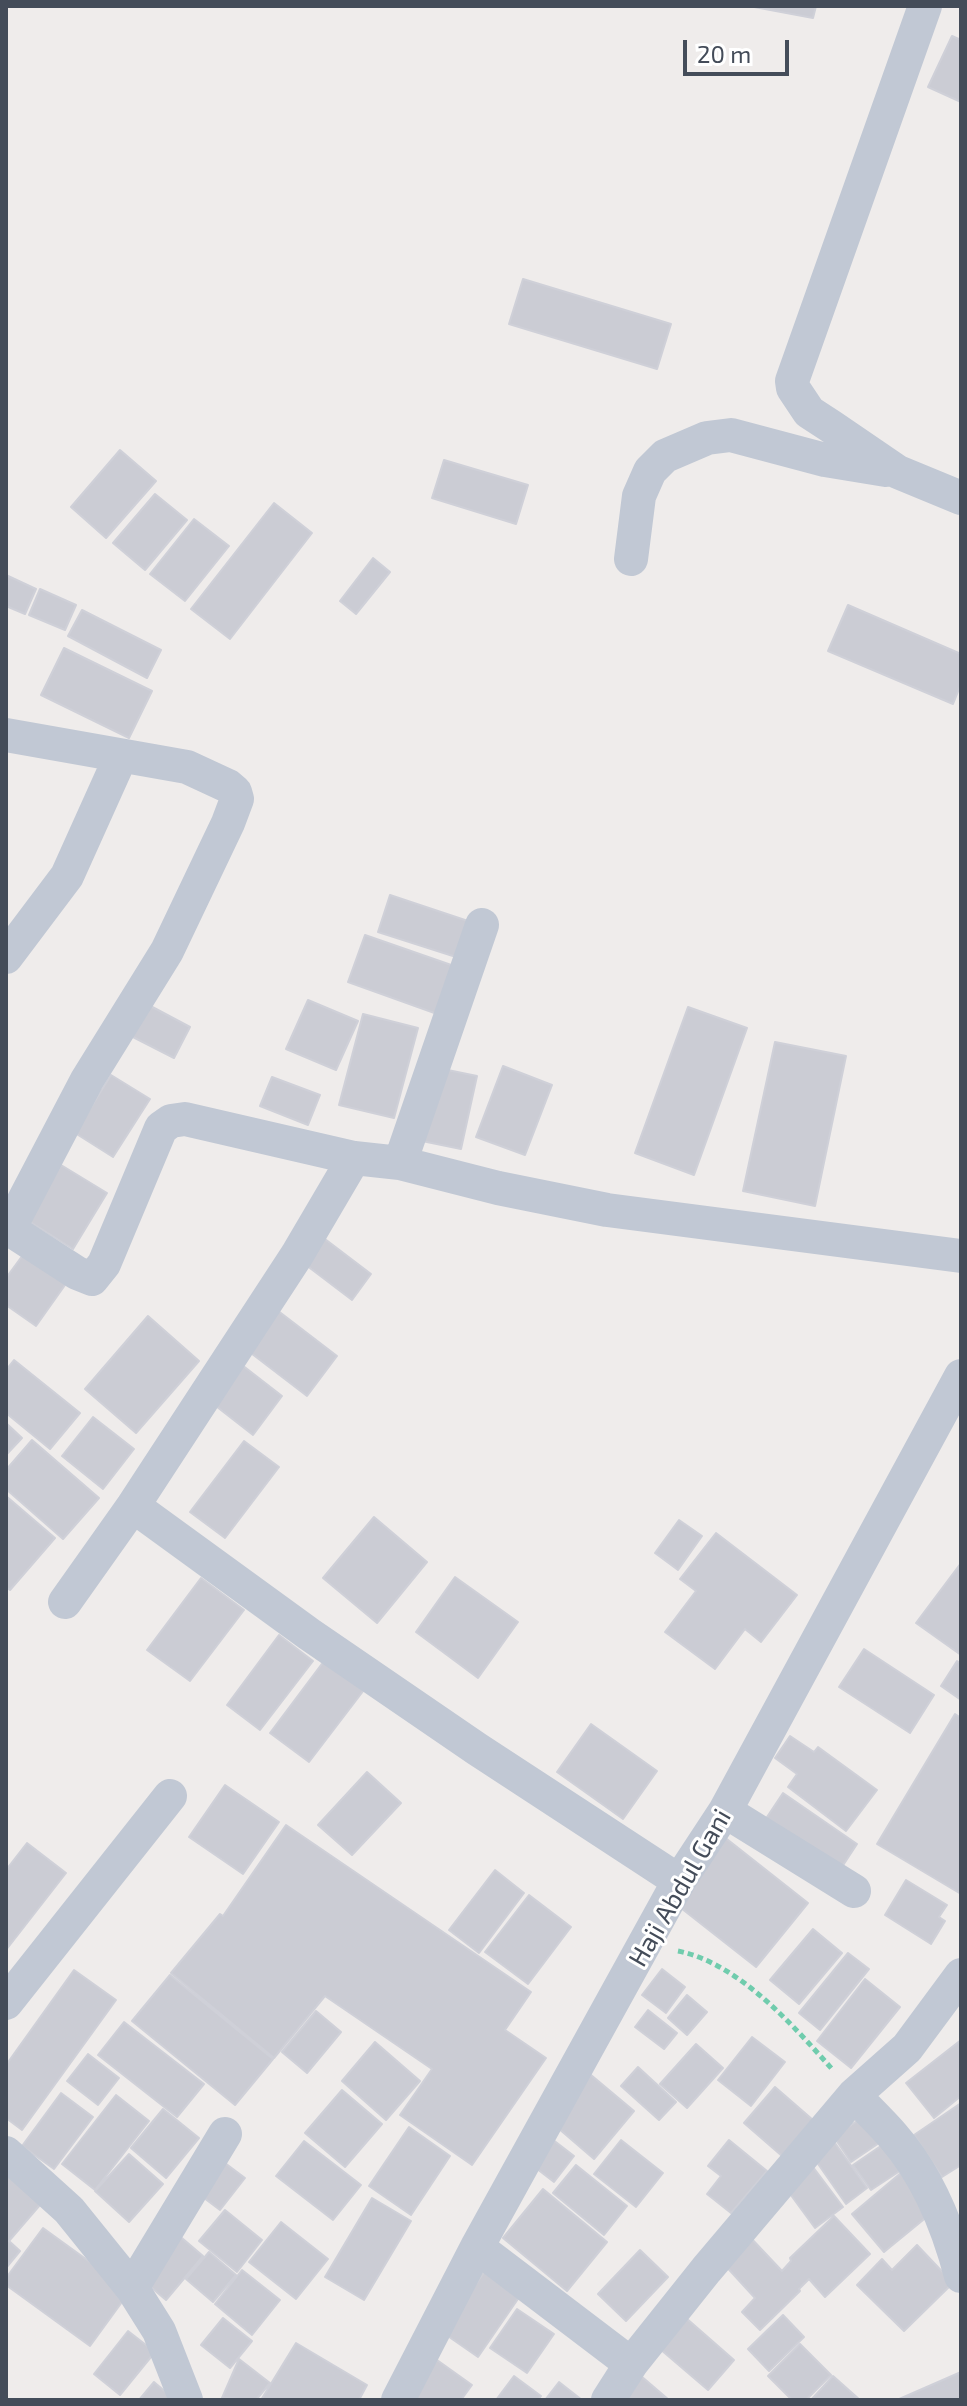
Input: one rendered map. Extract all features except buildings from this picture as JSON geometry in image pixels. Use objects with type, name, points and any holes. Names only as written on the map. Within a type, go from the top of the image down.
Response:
[{"type":"street","points":[[925,6],[792,381],[793,388],[809,412],[898,472],[961,498]]},
{"type":"street","points":[[631,559],[639,496],[650,471],[665,456],[707,438],[731,435],[825,460],[898,472]]},
{"type":"street","points":[[6,735],[187,767],[228,786],[237,799],[167,951],[87,1080],[7,1228],[77,1273],[92,1279],[104,1264],[161,1128],[171,1121],[185,1119],[343,1176],[400,1163],[498,1188],[607,1210],[961,1256]]},
{"type":"street","points":[[6,957],[67,876],[121,756]]},
{"type":"street","points":[[400,1163],[482,925]]},
{"type":"street","points":[[65,1602],[133,1506],[297,1255],[343,1176]]},
{"type":"street","name":"Haji Abdul Gani","points":[[398,2400],[477,2247],[679,1881],[725,1811],[961,1376]]},
{"type":"street","points":[[133,1506],[335,1652],[679,1881]]},
{"type":"street","points":[[6,2003],[170,1796]]},
{"type":"street","points":[[725,1811],[854,1891]]},
{"type":"street","points":[[608,2400],[631,2364],[706,2270],[854,2095],[907,2048],[961,1975]]},
{"type":"street","points":[[854,2095],[894,2136],[919,2170],[952,2240],[961,2276]]},
{"type":"street","points":[[132,2288],[225,2134]]},
{"type":"street","points":[[6,2153],[69,2210],[132,2288],[159,2331],[186,2400]]},
{"type":"street","points":[[477,2247],[631,2364]]},
{"type":"path","points":[[645,1945],[700,1956],[752,1990],[794,2027],[854,2095]]}]
